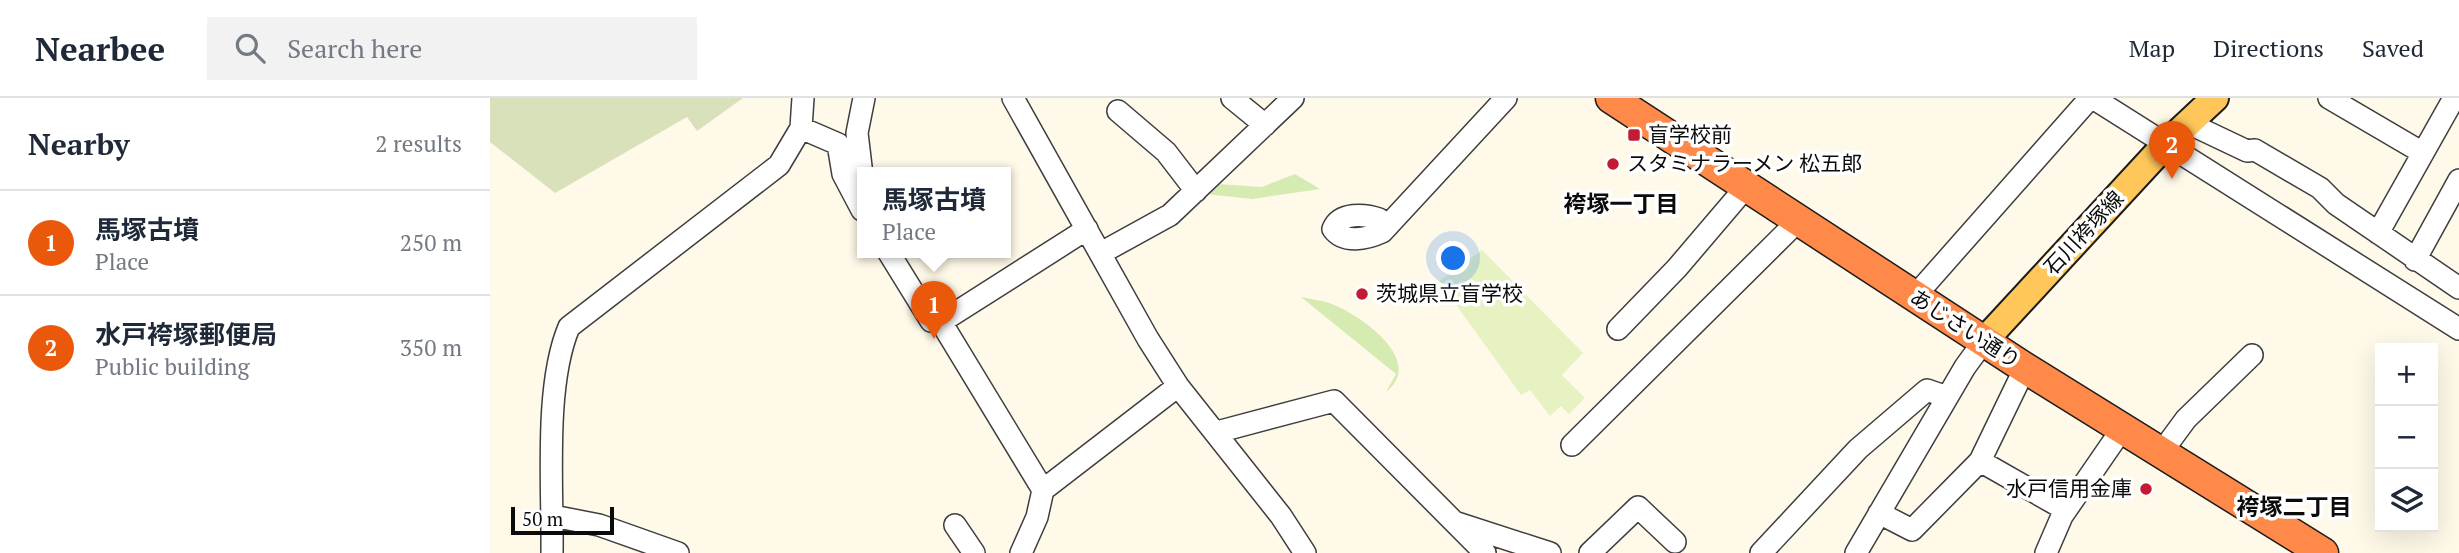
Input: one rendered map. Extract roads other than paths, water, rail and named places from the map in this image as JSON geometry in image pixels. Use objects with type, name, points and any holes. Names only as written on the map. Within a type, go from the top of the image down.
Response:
[{"type":"highway","name":"あじさい通り","points":[[1611,98],[2025,368],[2323,553]]},
{"type":"main road","name":"石川袴塚線","points":[[1984,341],[2166,144],[2215,98]]},
{"type":"street","points":[[552,553],[558,354],[569,327],[779,165],[800,128],[803,98]]},
{"type":"street","points":[[861,167],[857,133],[864,98]]},
{"type":"street","points":[[1232,98],[1265,125]]},
{"type":"street","points":[[1101,253],[1170,215],[1293,98]]},
{"type":"street","points":[[1384,229],[1506,98]]},
{"type":"street","points":[[1915,296],[2091,98],[2459,329]]},
{"type":"street","points":[[2329,98],[2423,153]]},
{"type":"street","points":[[2378,233],[2454,98]]},
{"type":"street","points":[[1018,100],[1148,340],[1178,386],[1281,516],[1305,553]]},
{"type":"street","points":[[1118,111],[1166,152],[1196,191]]},
{"type":"street","points":[[2188,123],[2246,151],[2255,150],[2320,188],[2336,204],[2459,288]]},
{"type":"street","points":[[800,128],[838,144],[844,174],[857,200]]},
{"type":"street","points":[[2416,260],[2459,180]]},
{"type":"street","points":[[1618,329],[1677,268],[1746,187]]},
{"type":"street","points":[[1573,445],[1798,221]]},
{"type":"street","points":[[892,258],[931,321],[941,321],[1087,229]]},
{"type":"street","points":[[905,258],[1043,490]]},
{"type":"street","points":[[1856,553],[1947,397],[1984,341]]},
{"type":"street","points":[[2161,453],[2186,419],[2252,355]]},
{"type":"street","points":[[1879,513],[1912,530],[1980,461],[2025,368]]},
{"type":"street","points":[[1021,553],[1037,517],[1043,490],[1178,386]]},
{"type":"street","points":[[1761,553],[1858,449],[1927,390],[1947,397]]},
{"type":"street","points":[[1217,432],[1334,401],[1485,553]]},
{"type":"street","points":[[2046,553],[2066,510],[2122,429]]},
{"type":"street","points":[[1980,461],[2066,510]]},
{"type":"street","points":[[1590,553],[1638,507],[1675,542]]},
{"type":"street","points":[[553,516],[599,525],[678,553]]},
{"type":"street","points":[[1455,522],[1550,553]]},
{"type":"street","points":[[955,524],[974,553]]},
{"type":"place","name":"盲学校前","points":[[1634,135]]},
{"type":"place","name":"スタミナラーメン 松五郎","points":[[1613,164]]},
{"type":"place","name":"水戸袴塚郵便局","points":[[2172,179]]},
{"type":"place","name":"茨城県立盲学校","points":[[1362,294]]},
{"type":"place","name":"馬塚古墳","points":[[934,339]]},
{"type":"place","name":"水戸信用金庫","points":[[2146,489]]},
{"type":"district","name":"袴塚一丁目","points":[[1621,204]]},
{"type":"district","name":"袴塚二丁目","points":[[2294,507]]}]
